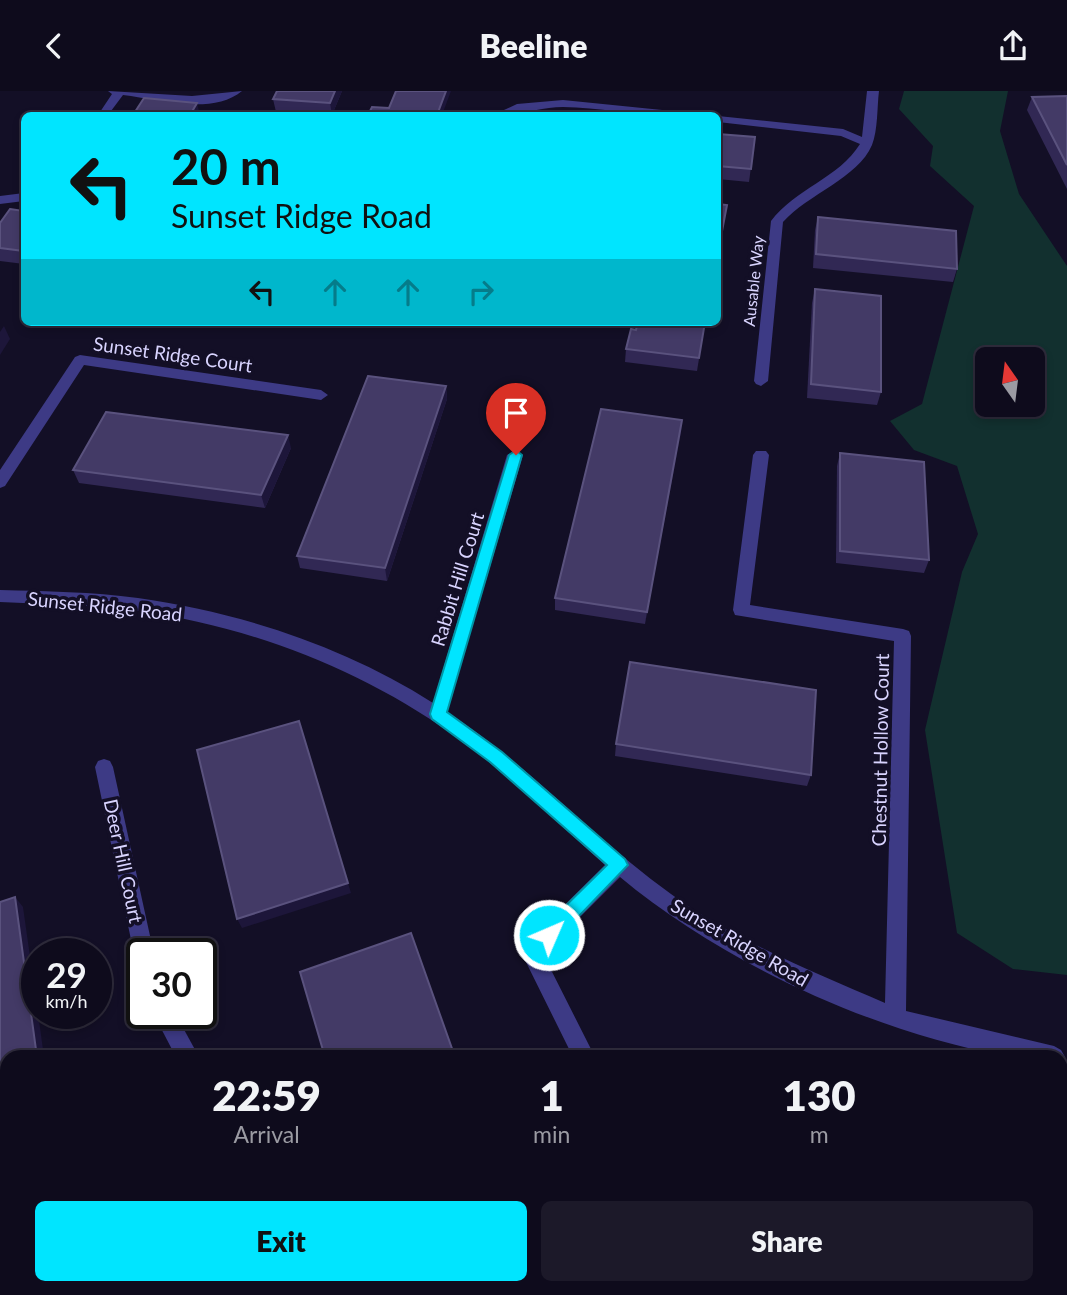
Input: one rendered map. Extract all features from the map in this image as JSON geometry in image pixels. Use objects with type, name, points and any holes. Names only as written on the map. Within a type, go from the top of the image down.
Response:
[{"type":"street","points":[[114,91],[194,99],[215,98],[236,91]]},
{"type":"street","points":[[721,119],[843,133],[867,143],[873,91]]},
{"type":"street","points":[[105,112],[120,92]]},
{"type":"street","points":[[504,112],[514,106],[558,102],[653,112]]},
{"type":"street","name":"Ausable Way","points":[[761,381],[777,221],[791,205],[856,161],[867,143]]},
{"type":"street","points":[[0,200],[21,197]]},
{"type":"street","name":"Sunset Ridge Court","points":[[0,482],[79,360],[321,395]]},
{"type":"street","name":"Rabbit Hill Court","points":[[438,714],[516,455]]},
{"type":"street","name":"Chestnut Hollow Court","points":[[761,455],[741,610],[903,636],[895,1018]]},
{"type":"street","name":"Sunset Ridge Road","points":[[0,596],[95,600],[157,607],[235,624],[310,649],[388,684],[438,714],[496,757],[619,865],[690,918],[771,964],[895,1018],[1025,1050]]},
{"type":"street","name":"Deer Hill Court","points":[[104,767],[141,938]]},
{"type":"street","points":[[580,1050],[531,952],[619,865]]},
{"type":"street","points":[[172,1029],[184,1050]]},
{"type":"green space","points":[[904,91],[1008,91],[1000,131],[1019,194],[1067,266],[1067,975],[1013,969],[957,933],[925,730],[962,572],[978,534],[957,466],[914,450],[890,421],[922,404],[974,206],[930,166],[933,146],[899,109]]},
{"type":"building","points":[[277,91],[335,91],[330,103],[273,99]]},
{"type":"building","points":[[396,91],[446,91],[438,112],[370,112],[372,107],[389,108]]},
{"type":"building","points":[[1067,96],[1067,165],[1032,97]]},
{"type":"building","points":[[144,98],[197,103],[192,112],[135,112]]},
{"type":"building","points":[[721,134],[755,137],[751,169],[721,166]]},
{"type":"building","points":[[721,204],[727,205],[721,236]]},
{"type":"building","points":[[10,209],[21,211],[21,251],[0,248],[0,223]]},
{"type":"building","points":[[818,217],[956,231],[957,269],[816,254]]},
{"type":"building","points":[[815,289],[881,296],[881,392],[811,384]]},
{"type":"building","points":[[637,326],[704,326],[699,358],[626,349],[631,329],[636,330]]},
{"type":"building","points":[[368,376],[446,386],[385,568],[297,556]]},
{"type":"building","points":[[601,409],[682,420],[647,612],[555,598]]},
{"type":"building","points":[[106,412],[288,435],[261,495],[73,470]]},
{"type":"building","points":[[840,453],[924,462],[929,560],[840,551]]},
{"type":"building","points":[[630,662],[816,690],[811,775],[616,744]]},
{"type":"building","points":[[299,721],[348,883],[237,919],[197,750]]},
{"type":"building","points":[[15,897],[21,941],[21,1029],[33,1029],[36,1050],[0,1050],[0,902]]},
{"type":"building","points":[[411,933],[453,1050],[323,1050],[300,972]]},
{"type":"route","points":[[516,455],[438,714],[496,757],[619,865],[549,935]]}]
